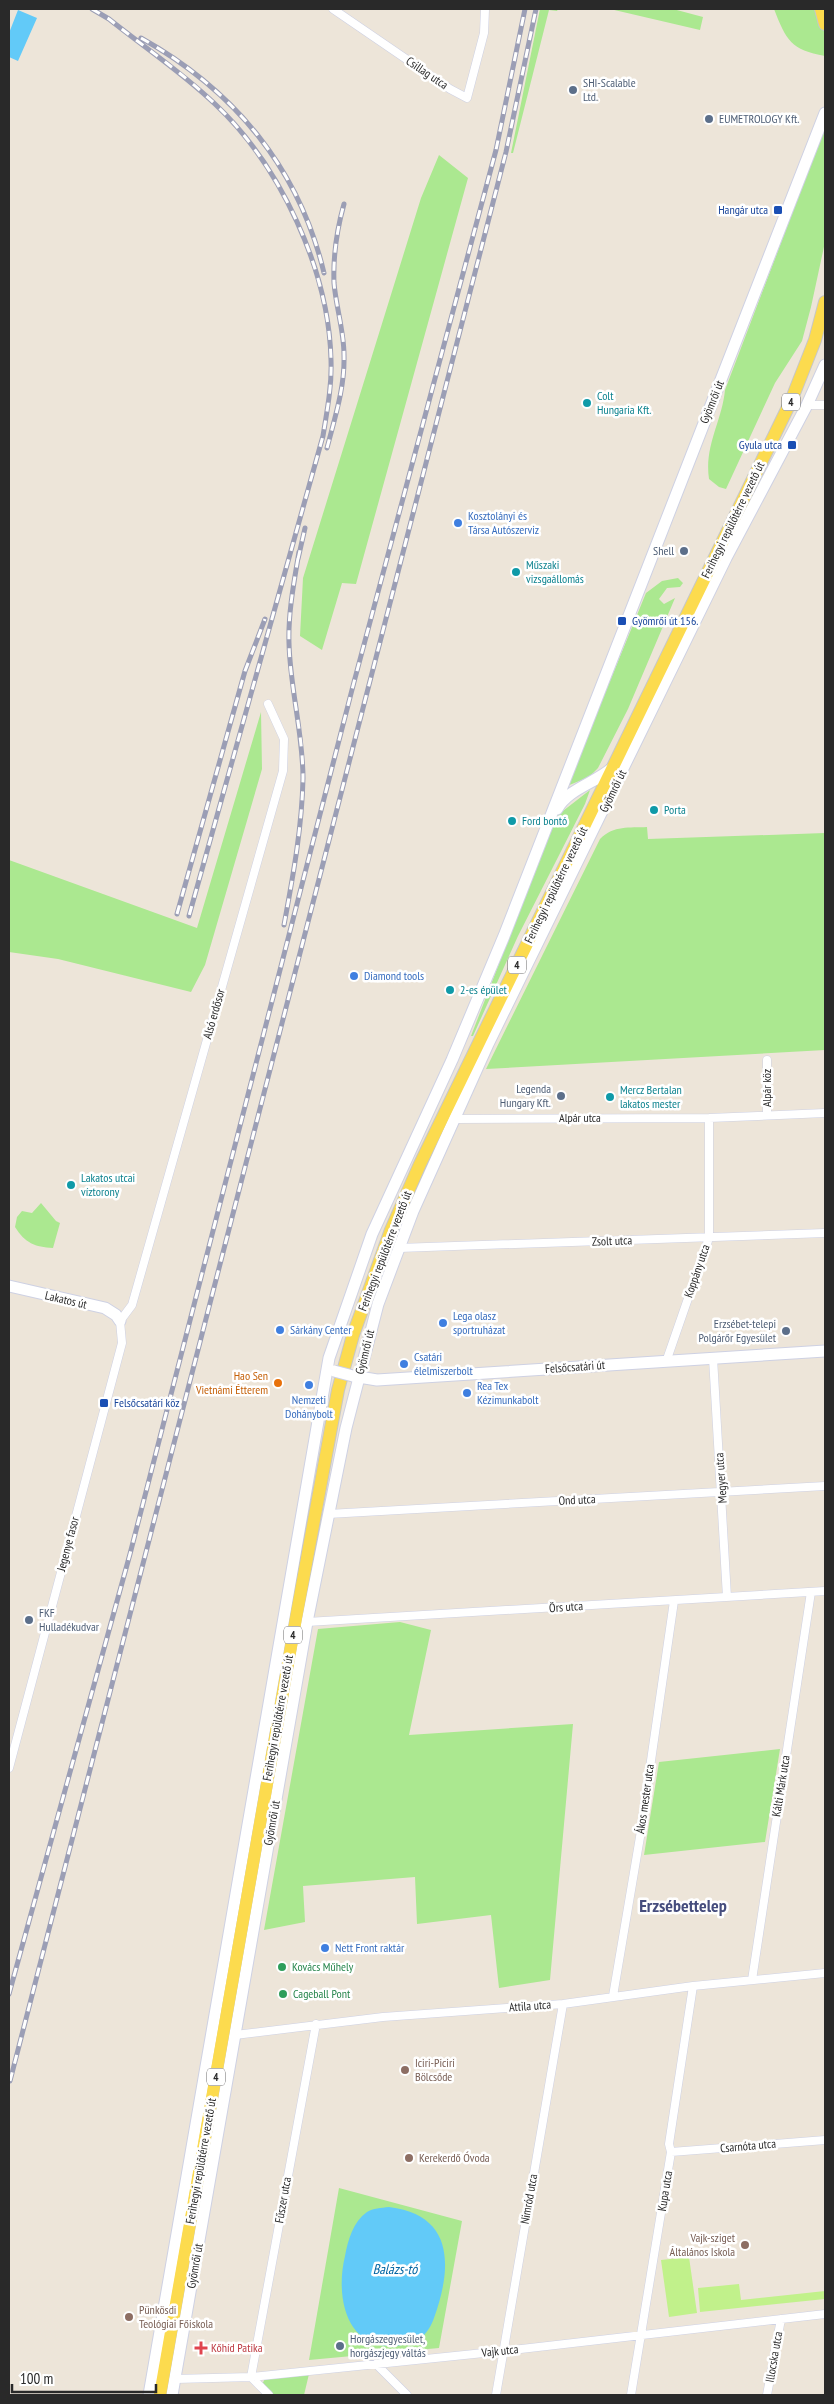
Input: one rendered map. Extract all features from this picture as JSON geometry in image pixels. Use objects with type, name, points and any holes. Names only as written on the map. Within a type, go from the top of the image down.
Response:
[{"type":"main road","points":[[821,9],[825,24]]},
{"type":"main road","name":"Ferihegyi repülőtérre vezető út","points":[[160,2395],[296,1618],[338,1390],[353,1335],[391,1230],[416,1173],[615,766],[664,659],[791,401],[815,340],[825,302]]},
{"type":"street","name":"Csillag utca","points":[[333,9],[450,89],[467,98],[484,33],[484,9]]},
{"type":"street","name":"Gyömrői út","points":[[148,2395],[330,1370],[352,1290],[372,1234],[452,1060],[545,832],[825,113]]},
{"type":"street","name":"Gyömrői út","points":[[172,2395],[307,1622],[356,1377],[378,1304],[399,1248],[488,1044],[722,567],[807,405],[825,365]]},
{"type":"street","points":[[807,405],[825,404]]},
{"type":"street","name":"Alsó erdősor","points":[[120,1321],[132,1305],[283,771],[284,738],[268,704]]},
{"type":"street","name":"Gyömrői út","points":[[545,832],[561,802],[574,792],[599,780],[615,766]]},
{"type":"street","name":"Alpár köz","points":[[767,1060],[767,1116]]},
{"type":"street","name":"Alpár utca","points":[[454,1119],[709,1118],[825,1113]]},
{"type":"street","name":"Koppány utca","points":[[666,1362],[709,1238],[709,1118]]},
{"type":"street","name":"Zsolt utca","points":[[399,1248],[825,1233]]},
{"type":"street","name":"Lakatos út","points":[[9,1286],[105,1308],[116,1315],[120,1321]]},
{"type":"street","name":"Jegenye fasor","points":[[9,1768],[122,1342],[120,1321]]},
{"type":"street","name":"Felsőcsatári út","points":[[330,1370],[377,1380],[825,1351]]},
{"type":"street","name":"Megyer utca","points":[[713,1358],[727,1597]]},
{"type":"street","name":"Ond utca","points":[[328,1514],[825,1486]]},
{"type":"street","name":"Örs utca","points":[[307,1622],[825,1591]]},
{"type":"street","name":"Kálti Márk utca","points":[[752,1980],[811,1592]]},
{"type":"street","name":"Ákos mester utca","points":[[613,1996],[640,1837],[674,1601]]},
{"type":"street","name":"Attila utca","points":[[235,2035],[316,2024],[563,2004],[693,1986],[825,1973]]},
{"type":"street","name":"Kupa utca","points":[[631,2395],[671,2152],[669,2144],[693,1986]]},
{"type":"street","name":"Nimród utca","points":[[496,2395],[563,2004]]},
{"type":"street","name":"Fűszer utca","points":[[251,2376],[316,2024]]},
{"type":"street","name":"Csarnóta utca","points":[[671,2152],[825,2140]]},
{"type":"street","name":"Vajk utca","points":[[175,2380],[251,2376],[376,2364],[642,2336],[825,2314]]},
{"type":"street","name":"Illocska utca","points":[[767,2395],[781,2319]]},
{"type":"street","points":[[376,2364],[407,2395]]},
{"type":"street","points":[[251,2376],[269,2395]]},
{"type":"green space","points":[[540,9],[558,9],[557,11],[549,10],[513,153],[511,153]]},
{"type":"green space","points":[[610,9],[673,9],[703,17],[700,30]]},
{"type":"green space","points":[[774,9],[825,9],[825,56],[804,50],[791,42],[782,29]]},
{"type":"green space","points":[[825,127],[825,242],[802,341],[775,383],[726,489],[719,487],[709,479],[708,467],[711,445],[721,412],[725,390]]},
{"type":"green space","points":[[439,155],[468,178],[356,584],[342,583],[322,650],[300,636],[303,578],[421,198]]},
{"type":"green space","points":[[678,578],[683,583],[680,587],[667,588],[659,599],[664,604],[675,598],[628,709],[598,768],[589,777],[567,786],[646,593],[662,581]]},
{"type":"green space","points":[[261,712],[262,769],[205,965],[191,992],[58,959],[9,952],[9,860],[197,928]]},
{"type":"green space","points":[[590,790],[585,804],[518,936],[473,1036],[471,1036],[552,827],[559,814]]},
{"type":"green space","points":[[647,827],[648,839],[825,833],[825,1050],[486,1069],[600,839],[616,829]]},
{"type":"green space","points":[[41,1203],[56,1221],[60,1223],[53,1248],[41,1247],[31,1243],[15,1227],[17,1217],[22,1211],[32,1213]]},
{"type":"green space","points":[[400,1622],[431,1630],[409,1735],[573,1724],[550,1980],[499,1988],[491,1915],[417,1924],[415,1877],[303,1886],[305,1922],[264,1930],[318,1629]]},
{"type":"green space","points":[[780,1749],[765,1842],[644,1855],[659,1762]]},
{"type":"green space","points":[[339,2188],[462,2221],[439,2348],[309,2360]]},
{"type":"green space","points":[[689,2257],[697,2313],[669,2317],[661,2260]]},
{"type":"green space","points":[[739,2284],[741,2300],[825,2291],[825,2299],[700,2312],[698,2288]]},
{"type":"green space","points":[[309,2374],[304,2395],[272,2395],[262,2385],[265,2378]]},
{"type":"water","points":[[18,10],[37,18],[18,61],[9,57],[9,33]]},
{"type":"water","name":"Balázs-tó","points":[[389,2207],[411,2212],[426,2221],[437,2232],[443,2247],[445,2263],[444,2281],[432,2324],[426,2333],[414,2342],[402,2345],[383,2345],[368,2341],[357,2332],[349,2319],[344,2305],[342,2288],[342,2272],[346,2250],[355,2226],[362,2216],[369,2211]]},
{"type":"railway","points":[[92,9],[109,19],[203,93],[239,129],[261,158],[297,222],[311,256],[328,326],[331,379],[323,436],[189,916]]},
{"type":"railway","points":[[9,1994],[130,1554],[354,682],[496,150],[525,9]]},
{"type":"railway","points":[[10,2081],[506,152],[536,9]]},
{"type":"railway","points":[[141,38],[175,59],[205,82],[233,108],[258,136],[280,166],[298,199],[313,235],[324,273]]},
{"type":"railway","points":[[327,448],[339,402],[344,367],[343,337],[334,283],[336,243],[344,204]]},
{"type":"railway","points":[[298,559],[305,528]]},
{"type":"railway","points":[[284,925],[301,815],[303,778],[289,643],[290,609],[299,552]]},
{"type":"railway","points":[[177,914],[245,671],[265,619]]},
{"type":"place","name":"SHI-Scalable Ltd.","points":[[573,90]]},
{"type":"place","name":"EUMETROLOGY Kft.","points":[[709,119]]},
{"type":"place","name":"Hangár utca","points":[[778,210]]},
{"type":"place","name":"Colt Hungaria Kft.","points":[[587,403]]},
{"type":"place","name":"Gyula utca","points":[[792,445]]},
{"type":"place","name":"Kosztolányi és Társa Autószerviz","points":[[458,523]]},
{"type":"place","name":"Shell","points":[[684,551]]},
{"type":"place","name":"Műszaki vizsgaállomás","points":[[516,572]]},
{"type":"place","name":"Gyömrői út 156.","points":[[622,621]]},
{"type":"place","name":"Porta","points":[[654,810]]},
{"type":"place","name":"Ford bontó","points":[[512,821]]},
{"type":"place","name":"Diamond tools","points":[[354,976]]},
{"type":"place","name":"2-es épület","points":[[450,990]]},
{"type":"place","name":"Legenda Hungary Kft.","points":[[561,1096]]},
{"type":"place","name":"Mercz Bertalan lakatos mester","points":[[610,1097]]},
{"type":"place","name":"Lakatos utcai víztorony","points":[[71,1185]]},
{"type":"place","name":"Lega olasz sportruházat","points":[[443,1323]]},
{"type":"place","name":"Sárkány Center","points":[[280,1330]]},
{"type":"place","name":"Erzsébet-telepi Polgárőr Egyesület","points":[[786,1331]]},
{"type":"place","name":"Csatári élelmiszerbolt","points":[[404,1364]]},
{"type":"place","name":"Hao Sen Vietnámi Étterem","points":[[278,1383]]},
{"type":"place","name":"Nemzeti Dohánybolt","points":[[309,1385]]},
{"type":"place","name":"Rea Tex Kézimunkabolt","points":[[467,1393]]},
{"type":"place","name":"Felsőcsatári köz","points":[[104,1403]]},
{"type":"place","name":"FKF Hulladékudvar","points":[[29,1620]]},
{"type":"place","name":"Nett Front raktár","points":[[325,1948]]},
{"type":"place","name":"Kovács Műhely","points":[[282,1967]]},
{"type":"place","name":"Cageball Pont","points":[[283,1994]]},
{"type":"place","name":"Iciri-Piciri Bölcsőde","points":[[405,2070]]},
{"type":"place","name":"Kerekerdő Óvoda","points":[[409,2158]]},
{"type":"place","name":"Vajk-sziget Általános Iskola","points":[[745,2245]]},
{"type":"place","name":"Pünkösdi Teológiai Főiskola","points":[[129,2317]]},
{"type":"place","name":"Horgászegyesület, horgászjegy váltás","points":[[340,2346]]},
{"type":"place","name":"Kőhíd Patika","points":[[201,2348]]},
{"type":"district","name":"Erzsébettelep","points":[[683,1906]]}]
